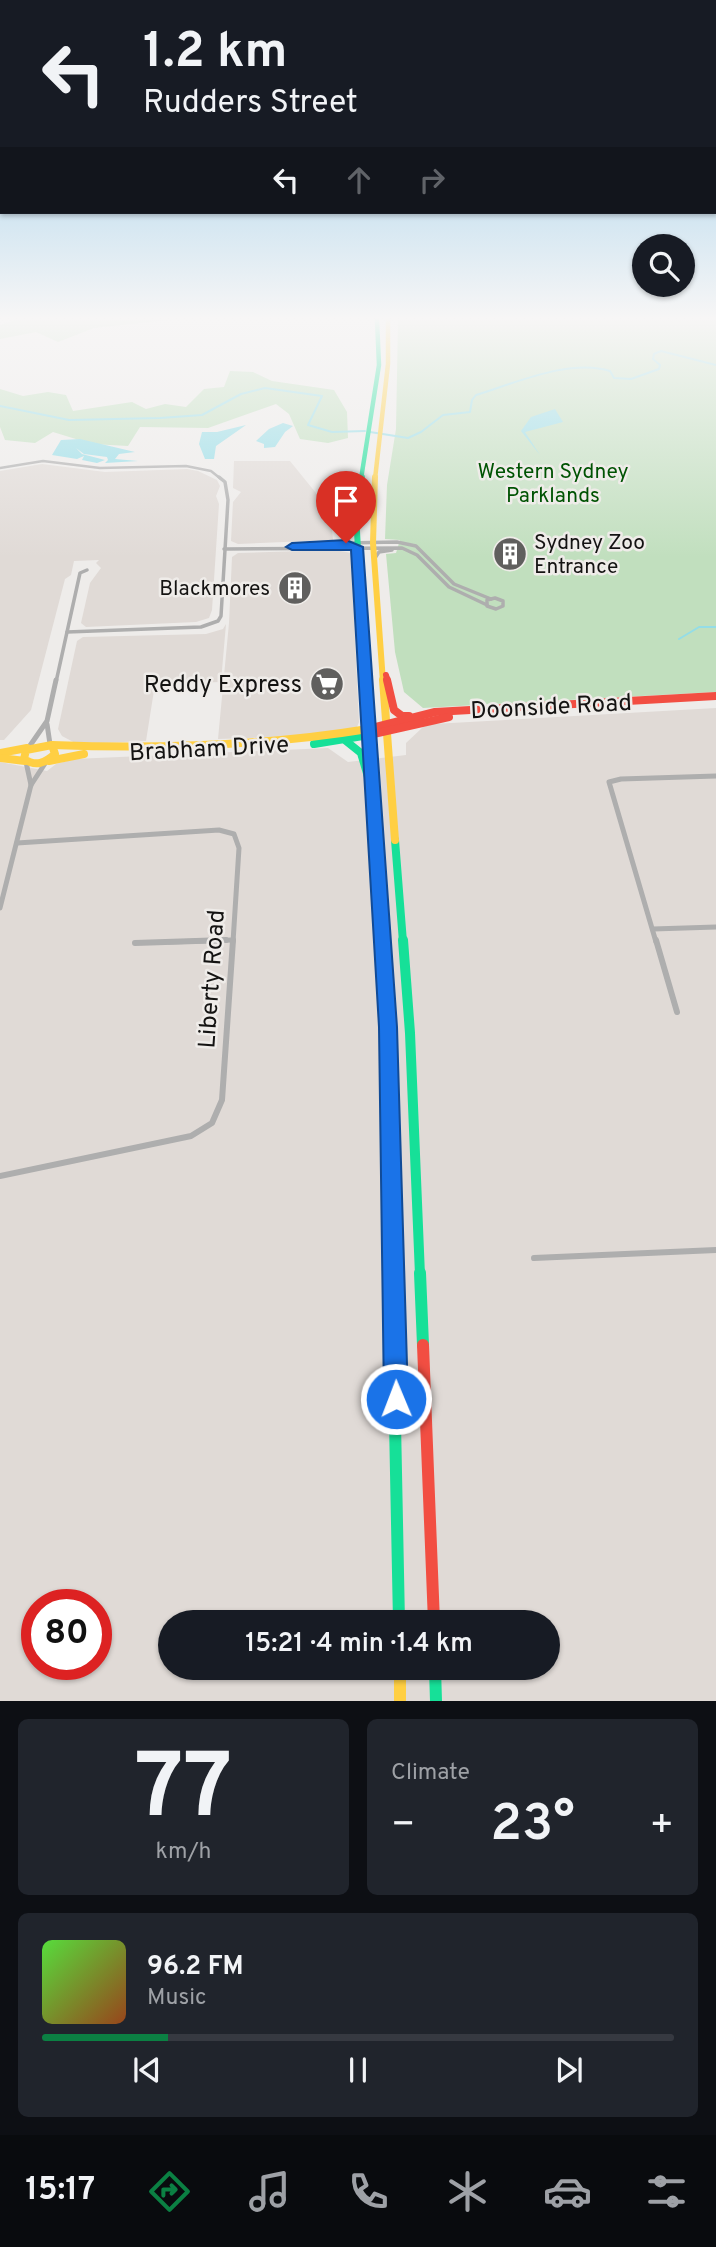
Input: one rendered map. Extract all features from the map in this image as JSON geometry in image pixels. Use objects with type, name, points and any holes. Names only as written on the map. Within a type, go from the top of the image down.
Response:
[{"type":"main road","points":[[374,399],[356,513],[388,1027],[399,1610]]},
{"type":"main road","points":[[384,399],[375,474],[374,545],[410,1033],[434,1610]]},
{"type":"main road","points":[[383,664],[394,710],[402,716],[414,716]]},
{"type":"main road","name":"Doonside Road","points":[[387,727],[414,716],[716,696]]},
{"type":"main road","name":"Doonside Road","points":[[387,727],[453,717],[716,702]]},
{"type":"main road","points":[[368,732],[387,727]]},
{"type":"main road","name":"Brabham Drive","points":[[48,762],[75,754],[344,741],[368,732]]},
{"type":"main road","name":"Brabham Drive","points":[[51,745],[83,749],[312,739],[368,732]]},
{"type":"main road","points":[[344,741],[355,743],[362,752],[372,790]]},
{"type":"main road","points":[[40,743],[51,745],[55,752],[48,762],[35,765],[0,755],[40,743]]},
{"type":"main road","points":[[25,761],[23,754],[28,747]]},
{"type":"main road","points":[[400,1680],[400,1701]]},
{"type":"main road","points":[[435,1680],[436,1701]]},
{"type":"street","points":[[0,468],[43,461],[100,468],[180,466],[207,470],[222,478],[227,488],[221,615],[214,624],[201,627],[67,632]]},
{"type":"street","points":[[224,549],[401,543],[419,548],[454,583],[472,593],[501,600],[504,605],[496,609],[449,587],[415,556],[400,551],[382,552],[375,558]]},
{"type":"street","points":[[374,545],[410,550],[428,568]]},
{"type":"street","points":[[51,745],[47,721],[80,573],[87,570]]},
{"type":"street","points":[[486,605],[491,598]]},
{"type":"street","points":[[28,747],[47,721]]},
{"type":"street","points":[[25,761],[31,785]]},
{"type":"street","points":[[0,908],[31,785],[48,762]]},
{"type":"street","points":[[677,1012],[609,782],[621,779],[716,776]]},
{"type":"street","name":"Liberty Road","points":[[0,1176],[191,1136],[211,1126],[219,1114],[222,1100],[239,848],[234,834],[219,830],[17,843]]},
{"type":"street","points":[[653,929],[716,927]]},
{"type":"street","points":[[135,943],[232,940]]},
{"type":"street","points":[[534,1258],[716,1250]]},
{"type":"shaded area","points":[[234,461],[290,461],[320,498],[329,499],[333,540],[238,544],[231,541],[233,502],[241,492],[233,488]]},
{"type":"shaded area","points":[[42,464],[105,472],[187,469],[217,480],[220,486],[216,496],[219,504],[212,610],[209,618],[196,622],[86,627],[81,623],[90,583],[101,568],[96,563],[99,560],[74,561],[71,575],[65,579],[31,710],[4,740],[0,740],[0,471]]},
{"type":"shaded area","points":[[335,550],[351,553],[359,722],[357,727],[285,737],[218,739],[232,557],[238,553]]},
{"type":"shaded area","points":[[226,624],[221,682],[155,684],[146,741],[77,744],[62,736],[58,729],[77,641],[83,637],[206,634],[223,629]]},
{"type":"shaded area","points":[[716,708],[716,1701],[0,1701],[0,762],[47,771],[56,764],[74,759],[328,748],[348,762],[406,755],[406,743],[423,727],[433,724]]},
{"type":"green space","points":[[0,399],[68,399],[73,411],[132,402],[146,409],[165,404],[186,407],[194,399],[340,399],[347,412],[348,438],[328,443],[300,439],[289,414],[276,404],[208,428],[140,427],[128,446],[92,444],[53,432],[35,443],[5,440],[0,427]]},
{"type":"green space","name":"Western Sydney Parklands","points":[[397,399],[716,399],[716,692],[423,708],[404,692],[395,652],[386,554],[396,553],[400,540],[385,539],[387,485],[396,429]]},
{"type":"water","points":[[555,409],[563,422],[525,432],[540,455],[521,431],[531,417]]},
{"type":"water","points":[[283,423],[293,426],[285,432],[275,447],[264,448],[264,444],[256,441],[269,429]]},
{"type":"water","points":[[246,425],[216,446],[214,459],[205,459],[199,444],[202,432],[217,432]]},
{"type":"water","points":[[80,439],[135,452],[119,454],[115,459],[138,461],[105,463],[107,457],[84,454],[76,448],[82,454],[105,460],[97,463],[82,460],[84,456],[77,459],[52,455],[61,440]]},
{"type":"waterway","points":[[0,406],[69,420],[160,418],[202,415],[231,399]]},
{"type":"waterway","points":[[320,399],[308,425],[332,432],[365,431]]},
{"type":"waterway","points":[[370,432],[408,438],[421,432],[443,415],[470,412],[472,399]]},
{"type":"waterway","points":[[679,639],[699,627],[716,627]]},
{"type":"traffic: fast","points":[[364,660],[356,513],[374,399]]},
{"type":"traffic: fast","points":[[314,744],[369,735]]},
{"type":"traffic: fast","points":[[346,741],[361,753],[371,787]]},
{"type":"traffic: fast","points":[[395,840],[410,1033],[423,1345]]},
{"type":"traffic: fast","points":[[392,1247],[399,1610]]},
{"type":"traffic: fast","points":[[435,1680],[436,1701]]},
{"type":"traffic: slow","points":[[384,399],[376,462],[373,543],[395,840]]},
{"type":"traffic: slow","points":[[364,660],[388,1027],[392,1247]]},
{"type":"traffic: slow","points":[[52,745],[55,754],[48,760],[36,764],[24,759],[26,750],[45,745],[53,745],[90,748],[234,743],[302,739],[368,729]]},
{"type":"traffic: slow","points":[[0,753],[27,748]]},
{"type":"traffic: slow","points":[[49,761],[84,754]]},
{"type":"traffic: slow","points":[[0,758],[25,761]]},
{"type":"traffic: slow","points":[[400,1680],[400,1701]]},
{"type":"traffic: jam","points":[[386,675],[394,710],[402,716],[409,716]]},
{"type":"traffic: jam","points":[[368,729],[435,712],[716,696]]},
{"type":"traffic: jam","points":[[369,735],[449,717]]},
{"type":"traffic: jam","points":[[423,1345],[434,1610]]},
{"type":"place","name":"Sydney Zoo Entrance","points":[[510,554]]},
{"type":"place","name":"Blackmores","points":[[295,588]]},
{"type":"place","name":"Reddy Express","points":[[327,684]]},
{"type":"route","points":[[346,543],[292,547],[357,547],[388,1027],[396,1399]]}]
